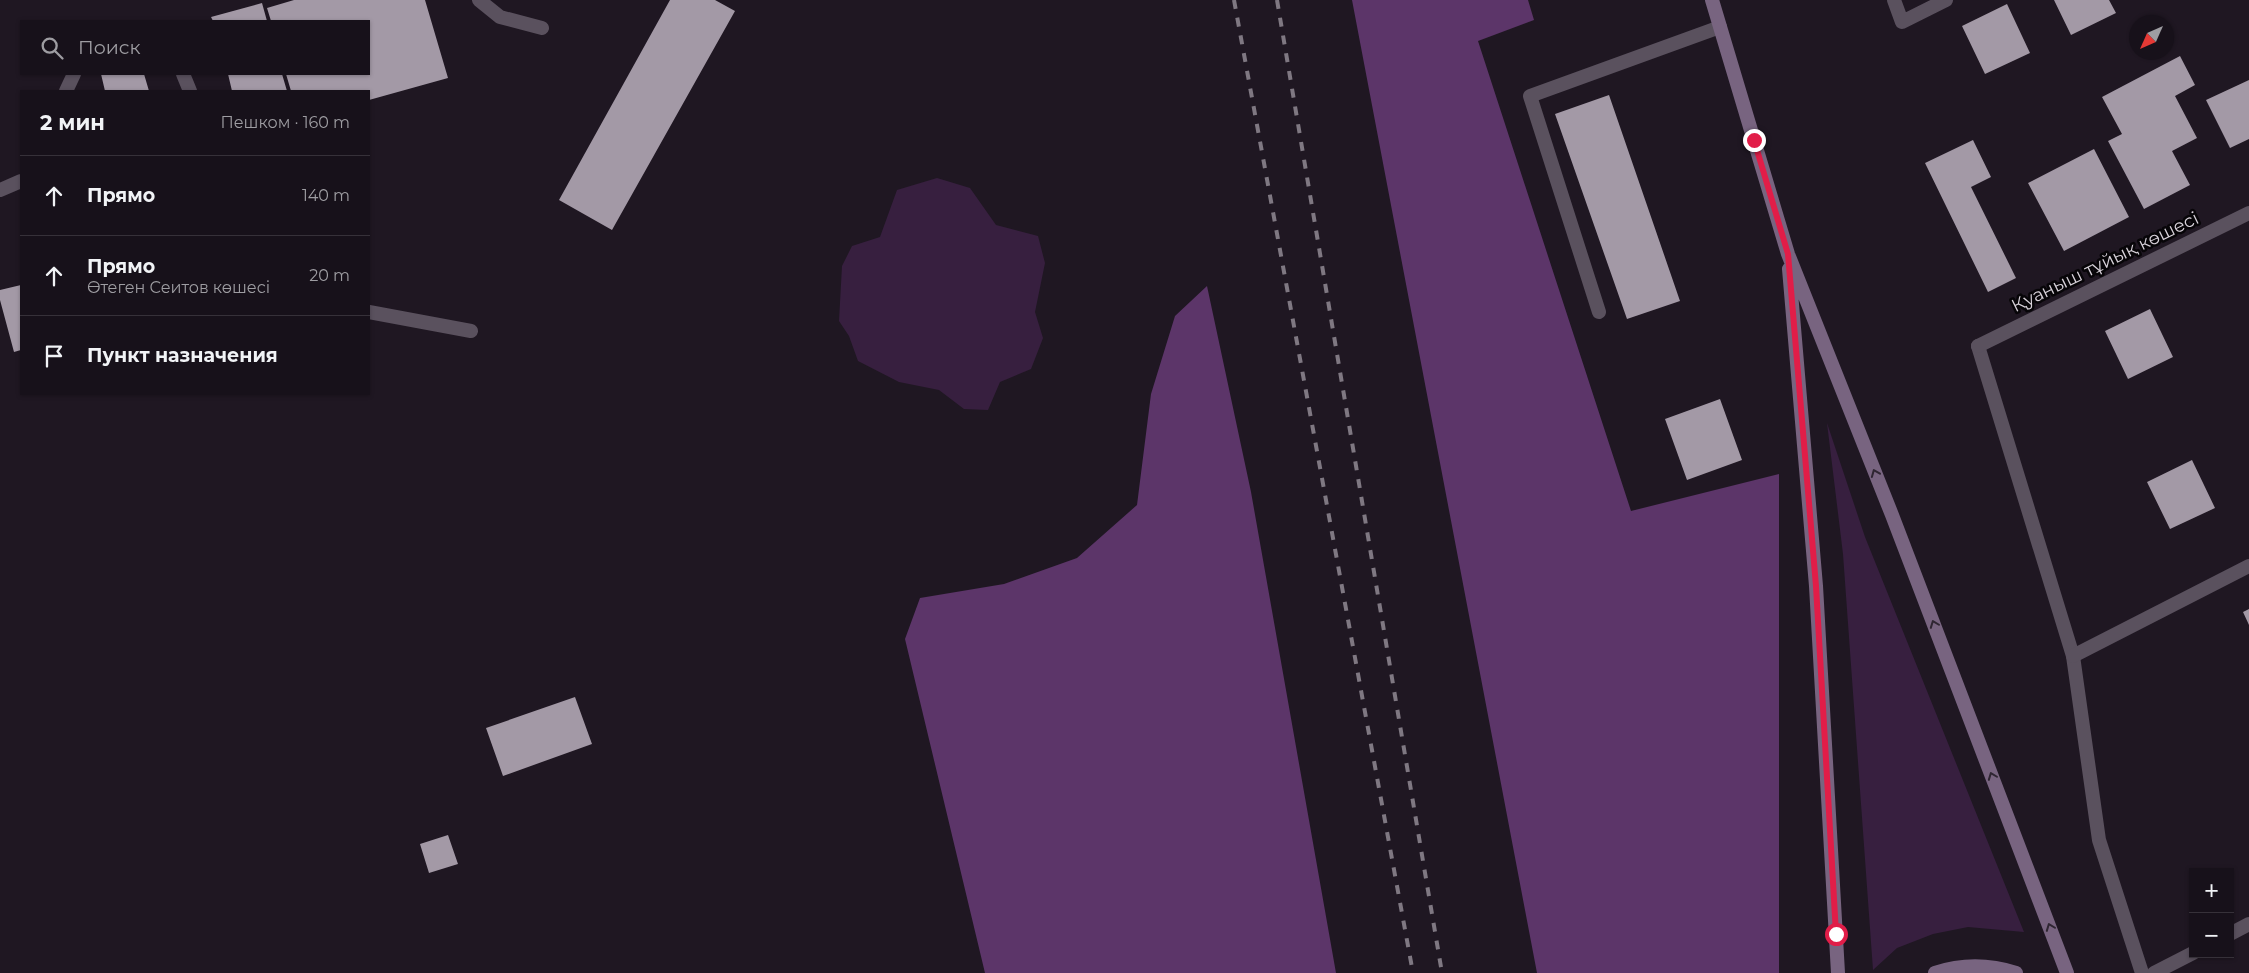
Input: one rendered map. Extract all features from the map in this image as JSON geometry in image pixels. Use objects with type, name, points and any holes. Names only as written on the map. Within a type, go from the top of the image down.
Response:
[{"type":"main road","points":[[1712,0],[1788,254],[1892,515],[2067,973]]},
{"type":"main road","points":[[1788,254],[1816,586],[1838,973]]},
{"type":"main road","points":[[1935,973],[1953,967],[1994,966],[2016,973]]},
{"type":"street","points":[[478,0],[500,17],[542,28]]},
{"type":"street","points":[[1894,0],[1902,22],[1946,0]]},
{"type":"street","points":[[1599,312],[1530,96],[1720,27]]},
{"type":"street","points":[[66,90],[74,75]]},
{"type":"street","points":[[183,75],[190,90]]},
{"type":"street","points":[[0,190],[20,181]]},
{"type":"street","name":"Қуаныш тұйық көшесі","points":[[2073,656],[1978,346],[2249,213]]},
{"type":"street","points":[[370,312],[471,331]]},
{"type":"street","points":[[2142,973],[2099,840],[2073,656],[2249,566]]},
{"type":"street","points":[[2234,932],[2249,924]]},
{"type":"street","points":[[2154,973],[2189,955]]},
{"type":"shaded area","points":[[1352,0],[1528,0],[1534,20],[1478,41],[1631,511],[1779,474],[1779,973],[1537,973]]},
{"type":"shaded area","points":[[937,178],[970,188],[996,225],[1038,236],[1045,263],[1035,312],[1043,338],[1031,369],[1000,382],[988,410],[964,409],[939,390],[899,382],[858,361],[849,336],[839,321],[842,266],[852,246],[880,237],[897,190]]},
{"type":"shaded area","points":[[1207,286],[1251,492],[1336,973],[985,973],[905,639],[920,598],[1004,584],[1077,558],[1137,505],[1151,394],[1175,316]]},
{"type":"shaded area","points":[[1827,423],[1865,537],[2024,932],[1968,927],[1933,934],[1897,948],[1873,970],[1843,554]]},
{"type":"building","points":[[294,0],[425,0],[448,78],[370,100],[370,90],[291,90],[286,75],[370,75],[370,20],[271,20],[267,8]]},
{"type":"building","points":[[670,0],[715,0],[735,11],[612,230],[559,200]]},
{"type":"building","points":[[2054,0],[2109,0],[2116,13],[2071,35]]},
{"type":"building","points":[[262,3],[267,20],[212,20],[211,17]]},
{"type":"building","points":[[2007,4],[2030,53],[1985,74],[1962,26]]},
{"type":"building","points":[[2180,56],[2195,85],[2175,96],[2197,138],[2172,151],[2190,185],[2144,209],[2108,141],[2122,134],[2102,97]]},
{"type":"building","points":[[101,75],[144,75],[149,90],[105,90]]},
{"type":"building","points":[[228,75],[282,75],[287,90],[232,90]]},
{"type":"building","points":[[2249,80],[2249,139],[2230,148],[2206,100]]},
{"type":"building","points":[[1609,95],[1680,301],[1627,319],[1555,114]]},
{"type":"building","points":[[1973,140],[1991,177],[1971,187],[2016,278],[1988,292],[1925,163]]},
{"type":"building","points":[[2094,149],[2129,217],[2064,251],[2028,183]]},
{"type":"building","points":[[20,285],[20,350],[14,352],[0,300],[0,290]]},
{"type":"building","points":[[2150,309],[2173,357],[2128,379],[2105,331]]},
{"type":"building","points":[[1720,399],[1742,460],[1687,480],[1665,419]]},
{"type":"building","points":[[2192,460],[2215,508],[2170,529],[2147,482]]},
{"type":"building","points":[[2249,609],[2249,625],[2243,612]]},
{"type":"building","points":[[575,697],[592,744],[503,776],[486,728]]},
{"type":"building","points":[[448,835],[458,864],[429,873],[420,844]]},
{"type":"railway","points":[[1234,0],[1413,973]]},
{"type":"railway","points":[[1277,0],[1442,973]]},
{"type":"route","points":[[1754,140],[1788,254],[1816,586],[1836,934]]}]
